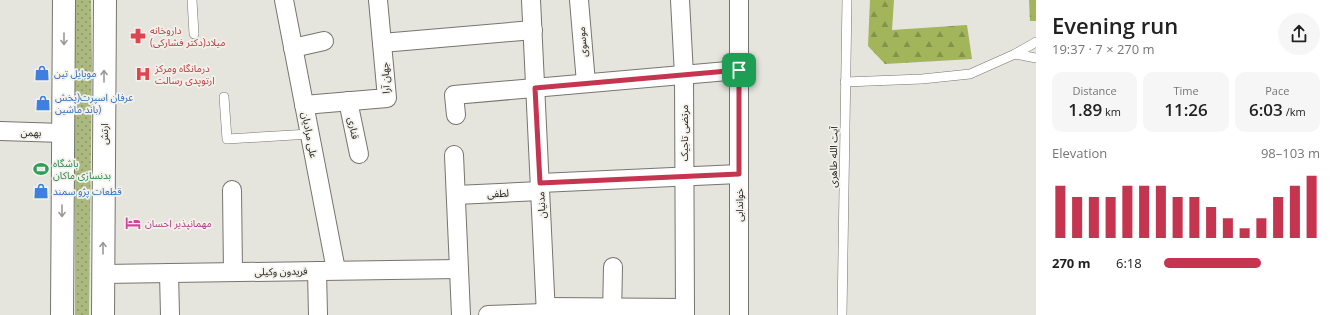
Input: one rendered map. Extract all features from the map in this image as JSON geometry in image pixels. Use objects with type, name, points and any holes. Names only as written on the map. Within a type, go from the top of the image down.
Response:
[{"type":"main road","points":[[62,315],[64,0]]},
{"type":"main road","name":"ارتش","points":[[104,315],[105,0]]},
{"type":"street","name":"علی مرادیان","points":[[284,0],[336,270]]},
{"type":"street","name":"جهان آرا","points":[[304,105],[387,98],[378,0]]},
{"type":"street","name":"مدنیان","points":[[531,0],[545,312]]},
{"type":"street","name":"موسوی","points":[[578,0],[586,84]]},
{"type":"street","name":"مرتضی تاجیک","points":[[680,0],[684,75],[685,312]]},
{"type":"street","name":"خواندابی","points":[[739,0],[739,315]]},
{"type":"street","points":[[382,43],[533,30]]},
{"type":"street","points":[[293,48],[324,41]]},
{"type":"street","points":[[456,115],[454,95],[739,70]]},
{"type":"street","name":"قناری","points":[[348,101],[359,154]]},
{"type":"street","name":"بهمن","points":[[0,131],[63,133]]},
{"type":"street","points":[[454,155],[461,315]]},
{"type":"street","name":"لطفی","points":[[456,196],[540,187],[684,176],[739,174]]},
{"type":"street","points":[[232,190],[233,272]]},
{"type":"street","points":[[612,311],[613,267]]},
{"type":"street","name":"فریدون وکیلی","points":[[103,274],[459,269]]},
{"type":"street","points":[[317,271],[318,315]]},
{"type":"street","points":[[169,273],[170,315]]},
{"type":"street","points":[[488,315],[545,312],[685,312]]},
{"type":"lane","points":[[192,0],[194,34]]},
{"type":"lane","name":"آیت الله طاهری","points":[[842,315],[847,0]]},
{"type":"lane","points":[[845,82],[922,79],[970,74],[1015,54],[1036,42]]},
{"type":"lane","points":[[1015,54],[1036,58]]},
{"type":"lane","points":[[224,97],[227,139],[310,134]]},
{"type":"green space","points":[[74,0],[91,0],[92,60],[89,315],[75,315],[73,123]]},
{"type":"green space","points":[[870,0],[894,0],[892,30],[967,25],[972,59],[885,64],[868,46]]},
{"type":"green space","points":[[1029,0],[1036,0],[1036,21],[1030,21]]},
{"type":"place","name":"داروخانه میلاد(دکتر فشارکی)","points":[[138,36]]},
{"type":"place","name":"موبایل تین","points":[[42,73]]},
{"type":"place","name":"درمانگاه ومرکز ارتوپدی رسالت","points":[[143,74]]},
{"type":"place","name":"عرفان اسپرت(پخش باند ماشین)","points":[[43,103]]},
{"type":"place","name":"باشگاه بدنسازی ماکان","points":[[41,169]]},
{"type":"place","name":"قطعات پژو سمند","points":[[41,191]]},
{"type":"place","name":"مهمانپذیر احسان","points":[[133,223]]},
{"type":"route","points":[[739,70],[739,174],[540,183],[535,88],[739,70]]}]
